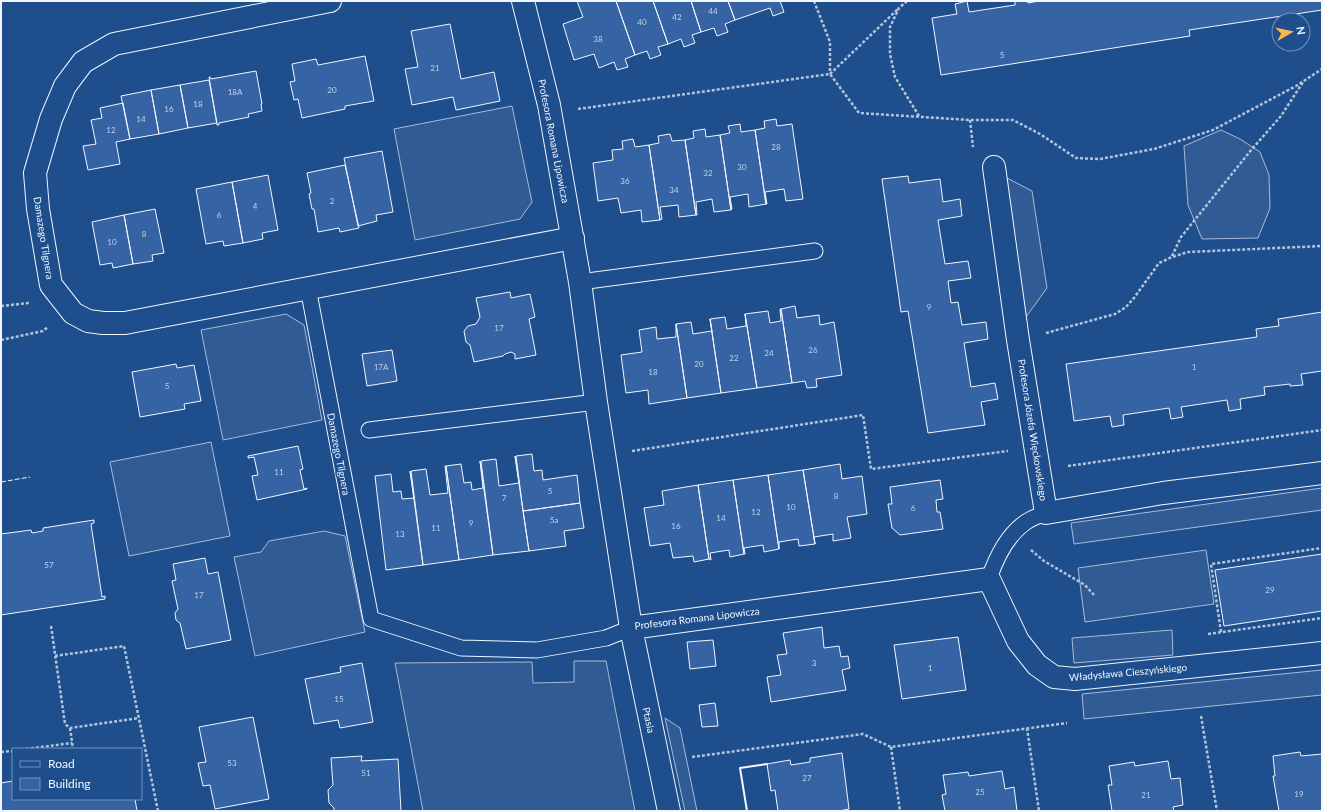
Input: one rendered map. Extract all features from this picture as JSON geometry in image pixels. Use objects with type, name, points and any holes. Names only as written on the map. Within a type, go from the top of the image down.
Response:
[{"type":"street","name":"Damazego Tilgnera","points":[[330,1],[114,44],[83,62],[65,86],[51,119],[35,173],[38,209],[52,285],[73,313],[88,321],[125,323],[573,238]]},
{"type":"street","name":"Profesora Romana Lipowicza","points":[[523,1],[549,105],[573,238],[596,402],[631,628],[989,579]]},
{"type":"street","name":"Profesora Józefa Więckowskiego","points":[[994,167],[1018,340],[1046,513],[1163,493],[1322,473]]},
{"type":"street","name":"Władysława Cieszyńskiego","points":[[989,579],[1018,641],[1037,665],[1054,678],[1075,679],[1322,652]]},
{"type":"street","name":"Ptasia","points":[[631,628],[669,811]]},
{"type":"lane","points":[[580,282],[815,251]]},
{"type":"lane","name":"Damazego Tilgnera","points":[[308,288],[371,619],[461,648],[537,650],[606,638],[631,628]]},
{"type":"lane","points":[[369,430],[596,402]]},
{"type":"lane","points":[[989,579],[995,560],[1013,534],[1027,522],[1046,513]]},
{"type":"path","points":[[814,1],[830,42],[830,74],[859,113],[970,120],[1013,120],[1040,134],[1076,158],[1100,159],[1154,149],[1213,130],[1322,69]]},
{"type":"path","points":[[575,110],[830,74],[907,1]]},
{"type":"path","points":[[899,8],[890,27],[890,54],[895,77],[919,116]]},
{"type":"path","points":[[1172,256],[1181,237],[1252,149],[1281,116],[1304,80]]},
{"type":"path","points":[[970,120],[974,154]]},
{"type":"path","points":[[1018,340],[1115,314],[1126,308],[1158,263],[1172,256],[1188,252],[1322,246]]},
{"type":"path","points":[[1,340],[43,331],[73,313]]},
{"type":"path","points":[[631,451],[863,415],[871,469],[1015,450]]},
{"type":"path","points":[[1039,471],[1322,430]]},
{"type":"path","points":[[1013,534],[1044,561],[1085,584],[1094,595]]},
{"type":"path","points":[[1221,632],[1211,564],[1322,548]]},
{"type":"path","points":[[1207,634],[1322,618]]},
{"type":"path","points":[[51,626],[65,724],[70,728],[73,748]]},
{"type":"path","points":[[55,656],[124,646],[158,811]]},
{"type":"path","points":[[1201,716],[1217,811]]},
{"type":"path","points":[[70,728],[139,718]]},
{"type":"path","points":[[692,757],[864,734],[891,747],[1067,723]]},
{"type":"path","points":[[1027,728],[1039,811]]},
{"type":"path","points":[[34,748],[72,743]]},
{"type":"path","points":[[891,747],[900,811]]},
{"type":"path","points":[[1,752],[12,751]]},
{"type":"shaded area","points":[[512,106],[532,202],[520,219],[415,240],[394,129]]},
{"type":"shaded area","points":[[1221,130],[1240,139],[1260,152],[1269,175],[1270,208],[1258,238],[1202,239],[1188,205],[1184,146]]},
{"type":"shaded area","points":[[1005,177],[1032,191],[1047,288],[1026,317]]},
{"type":"shaded area","points":[[286,314],[304,325],[322,420],[223,440],[201,330]]},
{"type":"shaded area","points":[[211,442],[230,536],[129,556],[110,462]]},
{"type":"shaded area","points":[[1322,488],[1322,510],[1074,544],[1071,523]]},
{"type":"shaded area","points":[[324,531],[345,536],[365,632],[255,656],[234,557],[261,552],[269,541]]},
{"type":"shaded area","points":[[1206,550],[1214,604],[1085,622],[1078,568]]},
{"type":"shaded area","points":[[1172,630],[1173,655],[1074,663],[1072,638]]},
{"type":"shaded area","points":[[574,661],[606,661],[635,811],[423,811],[395,663],[532,662],[533,683],[574,682]]},
{"type":"shaded area","points":[[1322,670],[1322,695],[1084,719],[1082,694]]},
{"type":"shaded area","points":[[665,718],[680,728],[697,811],[685,811]]},
{"type":"building","points":[[577,1],[616,1],[635,55],[625,59],[628,67],[617,70],[614,62],[599,68],[594,54],[574,60],[563,24],[583,17]]},
{"type":"building","points":[[616,1],[653,1],[668,44],[658,47],[661,55],[650,59],[647,51],[635,55]]},
{"type":"building","points":[[653,1],[691,1],[701,32],[692,35],[695,43],[684,47],[681,39],[668,44]]},
{"type":"building","points":[[691,1],[728,1],[735,20],[725,24],[728,32],[717,36],[714,28],[701,32]]},
{"type":"building","points":[[728,1],[780,1],[784,12],[773,16],[770,8],[735,20]]},
{"type":"building","points":[[967,1],[969,12],[1015,5],[1015,1],[1027,1],[1028,3],[1039,1],[1322,1],[1322,10],[1309,12],[1271,12],[1271,18],[1189,30],[1190,36],[941,75],[932,18],[957,14],[955,4]]},
{"type":"building","points":[[450,24],[461,79],[494,72],[500,101],[456,110],[453,97],[412,105],[405,69],[418,67],[411,31]]},
{"type":"building","points":[[365,56],[374,101],[345,106],[345,109],[302,118],[298,99],[294,100],[290,82],[295,81],[292,64],[316,59],[318,65]]},
{"type":"building","points":[[256,71],[262,111],[248,114],[249,117],[219,123],[219,125],[217,125],[209,77],[211,79]]},
{"type":"building","points":[[209,80],[217,123],[188,128],[180,85]]},
{"type":"building","points":[[180,85],[188,128],[159,134],[151,90]]},
{"type":"building","points":[[151,90],[159,134],[130,139],[121,96]]},
{"type":"building","points":[[123,103],[130,139],[116,142],[120,164],[88,170],[83,146],[96,144],[91,120],[102,118],[100,108]]},
{"type":"building","points":[[776,119],[777,126],[792,124],[803,199],[786,201],[784,189],[765,192],[766,204],[755,130],[765,128],[764,121]]},
{"type":"building","points":[[740,124],[741,132],[755,130],[766,204],[749,207],[748,194],[730,197],[731,210],[720,135],[730,133],[728,126]]},
{"type":"building","points":[[705,129],[706,137],[720,135],[731,210],[714,212],[712,199],[696,202],[696,215],[685,140],[694,138],[693,131]]},
{"type":"building","points":[[670,134],[672,141],[685,140],[696,215],[679,217],[678,205],[660,207],[662,219],[660,220],[649,145],[659,143],[658,136]]},
{"type":"building","points":[[633,139],[635,147],[649,145],[660,220],[642,222],[641,210],[621,213],[618,198],[598,201],[593,163],[613,160],[612,150],[623,149],[622,141]]},
{"type":"building","points":[[382,151],[393,212],[376,215],[377,221],[358,226],[344,158]]},
{"type":"building","points":[[345,165],[359,228],[340,232],[339,228],[318,232],[314,209],[312,209],[309,194],[311,193],[307,173]]},
{"type":"building","points":[[268,175],[278,230],[262,233],[263,239],[243,243],[232,182]]},
{"type":"building","points":[[908,176],[909,183],[940,179],[943,202],[960,199],[962,216],[938,220],[945,264],[968,261],[971,278],[948,281],[951,303],[958,302],[962,325],[986,322],[988,339],[964,343],[971,387],[995,383],[998,399],[981,402],[985,425],[928,433],[908,311],[901,312],[882,179]]},
{"type":"building","points":[[232,182],[243,243],[224,246],[223,241],[206,244],[196,189]]},
{"type":"building","points":[[155,209],[164,253],[152,255],[153,261],[133,264],[124,215]]},
{"type":"building","points":[[124,215],[133,264],[113,268],[112,263],[100,265],[92,222]]},
{"type":"building","points":[[510,292],[511,298],[530,294],[535,317],[529,319],[536,355],[515,359],[515,354],[511,352],[503,356],[474,362],[470,345],[466,342],[464,331],[468,326],[476,324],[480,317],[476,298]]},
{"type":"building","points":[[795,306],[797,318],[819,315],[820,325],[834,322],[842,375],[816,379],[817,387],[807,388],[805,381],[792,383],[781,309]]},
{"type":"building","points":[[780,309],[792,383],[757,388],[745,314],[768,311],[770,323],[781,321]]},
{"type":"building","points":[[1322,312],[1322,371],[1301,374],[1303,385],[1290,386],[1290,384],[1264,387],[1265,395],[1240,399],[1241,409],[1229,411],[1227,400],[1181,407],[1183,417],[1171,419],[1169,408],[1123,415],[1124,425],[1112,427],[1110,416],[1074,421],[1066,364],[1257,337],[1256,329],[1279,326],[1278,319]]},
{"type":"building","points":[[745,314],[757,388],[721,393],[710,319],[725,317],[727,329],[746,326]]},
{"type":"building","points":[[691,322],[693,334],[712,331],[721,393],[687,398],[676,324]]},
{"type":"building","points":[[676,324],[687,398],[649,404],[648,390],[626,393],[621,355],[642,352],[639,330],[656,327],[657,339],[676,337]]},
{"type":"building","points":[[392,350],[397,381],[367,386],[362,354]]},
{"type":"building","points":[[176,364],[177,368],[194,365],[201,401],[184,404],[185,409],[140,417],[132,372]]},
{"type":"building","points":[[298,446],[303,469],[300,470],[304,489],[307,489],[257,500],[252,476],[258,475],[254,457],[248,458],[248,456]]},
{"type":"building","points":[[532,454],[534,471],[542,470],[543,480],[577,475],[580,503],[523,511],[516,456]]},
{"type":"building","points":[[496,459],[499,486],[519,483],[529,551],[493,555],[481,461]]},
{"type":"building","points":[[480,461],[493,555],[459,560],[446,466],[461,464],[464,483],[471,482],[472,490],[483,488]]},
{"type":"building","points":[[840,464],[842,479],[862,476],[867,514],[847,517],[851,538],[833,541],[833,534],[814,537],[815,544],[803,470]]},
{"type":"building","points":[[445,466],[459,560],[423,565],[411,471],[426,469],[430,495],[448,493]]},
{"type":"building","points":[[803,470],[815,544],[799,546],[798,539],[779,542],[779,549],[768,475]]},
{"type":"building","points":[[391,474],[393,492],[401,491],[402,499],[414,498],[423,565],[386,570],[375,476]]},
{"type":"building","points":[[768,475],[779,549],[764,552],[763,545],[744,548],[744,554],[733,480]]},
{"type":"building","points":[[733,480],[744,554],[730,557],[729,550],[710,553],[711,560],[709,559],[698,485]]},
{"type":"building","points":[[940,480],[943,499],[936,500],[937,512],[940,512],[943,529],[900,535],[892,528],[888,504],[892,504],[890,487]]},
{"type":"building","points":[[698,485],[709,559],[694,562],[693,556],[673,558],[670,543],[650,546],[644,508],[664,505],[662,491]]},
{"type":"building","points":[[580,503],[584,528],[564,531],[566,546],[529,551],[523,511]]},
{"type":"building","points":[[94,520],[94,523],[91,524],[102,597],[105,596],[105,599],[1,615],[1,534],[31,530],[32,533],[43,531],[43,528]]},
{"type":"building","points":[[1322,554],[1322,611],[1224,626],[1215,570]]},
{"type":"building","points":[[205,558],[208,574],[218,572],[231,640],[186,649],[180,623],[176,620],[175,613],[178,609],[172,581],[176,580],[173,564]]},
{"type":"building","points":[[822,627],[824,648],[839,646],[841,657],[848,656],[850,668],[842,670],[846,690],[771,702],[767,677],[781,675],[777,655],[787,654],[783,633]]},
{"type":"building","points":[[958,637],[966,690],[902,699],[894,645]]},
{"type":"building","points":[[713,640],[716,666],[690,669],[687,642]]},
{"type":"building","points":[[362,663],[373,722],[340,728],[338,720],[314,724],[305,679],[341,672],[340,667]]},
{"type":"building","points":[[715,703],[718,726],[702,727],[699,705]]},
{"type":"building","points":[[253,717],[269,799],[215,809],[210,785],[203,786],[198,763],[206,762],[199,727]]},
{"type":"building","points":[[1300,752],[1301,756],[1322,754],[1322,811],[1279,811],[1273,776],[1275,776],[1273,756]]},
{"type":"building","points":[[842,753],[849,809],[839,811],[778,811],[775,790],[771,791],[767,764],[790,760],[791,765],[810,762],[810,758]]},
{"type":"building","points":[[362,756],[361,761],[398,759],[401,811],[334,811],[334,808],[329,803],[328,790],[333,785],[331,758]]},
{"type":"building","points":[[1168,761],[1171,779],[1180,778],[1183,805],[1173,807],[1174,811],[1112,811],[1108,785],[1112,785],[1109,766],[1134,762],[1135,766]]},
{"type":"building","points":[[1002,771],[1005,789],[1014,787],[1017,811],[945,811],[942,795],[946,794],[943,775],[968,772],[969,776]]},
{"type":"building","points":[[12,781],[12,800],[135,800],[137,811],[1,811],[1,783]]},
{"type":"fence","points":[[1,482],[30,477]]},
{"type":"wall","points":[[747,811],[740,768],[767,764]]}]
